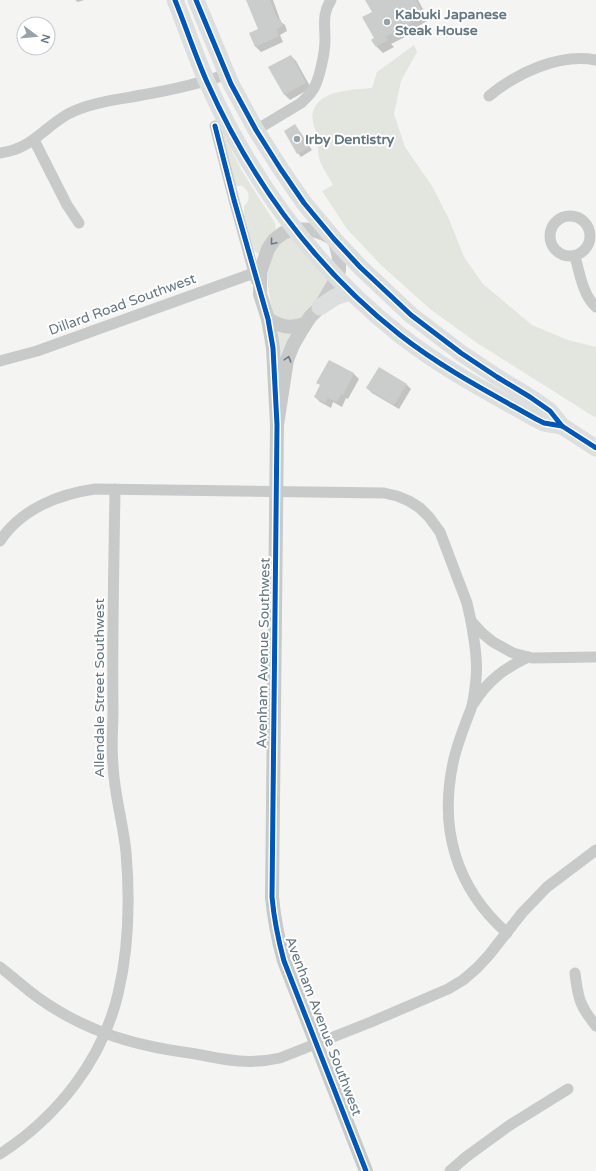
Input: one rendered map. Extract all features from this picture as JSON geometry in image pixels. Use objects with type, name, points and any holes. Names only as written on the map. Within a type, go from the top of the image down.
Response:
[{"type":"main road","points":[[175,0],[207,81],[228,125],[273,201],[318,257],[350,292],[400,335],[439,362],[536,419],[544,423],[562,426]]},
{"type":"main road","points":[[196,0],[227,74],[256,130],[304,203],[334,239],[371,278],[411,315],[461,353],[550,411],[562,426],[596,448]]},
{"type":"main road","points":[[320,307],[335,297],[350,292]]},
{"type":"street","points":[[256,130],[301,103],[313,89],[317,82],[324,55],[325,13],[331,0]]},
{"type":"street","points":[[489,96],[514,77],[540,66],[574,59],[596,60]]},
{"type":"street","points":[[0,153],[20,148],[34,140],[66,115],[94,104],[177,89],[227,74]]},
{"type":"street","name":"Avenham Avenue Southwest","points":[[215,126],[254,273],[268,319],[273,348],[277,425],[274,918],[284,961],[366,1171]]},
{"type":"street","points":[[34,140],[67,205],[79,223]]},
{"type":"street","points":[[294,229],[313,230],[334,239]]},
{"type":"street","name":"Avenham Avenue Southwest","points":[[260,294],[260,272],[268,249],[274,240],[283,233],[294,229]]},
{"type":"street","name":"Avenham Avenue Southwest","points":[[277,425],[287,360],[293,345],[305,324],[320,307],[338,278],[339,258],[334,239]]},
{"type":"street","points":[[575,256],[588,297],[596,307]]},
{"type":"street","name":"Dillard Road Southwest","points":[[0,361],[37,352],[254,273]]},
{"type":"street","points":[[268,319],[289,327],[305,324]]},
{"type":"street","points":[[0,541],[14,525],[45,503],[61,496],[95,489],[384,493],[397,496],[420,508],[440,532],[467,603],[475,643],[476,678],[472,707]]},
{"type":"street","name":"Allendale Street Southwest","points":[[0,1154],[21,1140],[53,1111],[86,1069],[105,1033],[118,996],[122,978],[128,915],[128,883],[126,851],[112,763],[112,657],[116,489]]},
{"type":"street","points":[[471,621],[493,642],[513,653],[528,657],[596,657]]},
{"type":"street","points":[[507,933],[486,913],[475,899],[459,869],[449,834],[448,803],[450,781],[458,742],[472,707],[480,693],[501,672],[528,657]]},
{"type":"street","points":[[0,966],[40,999],[85,1024],[105,1033],[128,1041],[153,1047],[239,1062],[268,1061],[280,1058],[372,1022],[448,989],[463,980],[489,955],[522,913],[547,887],[596,850]]},
{"type":"street","points":[[575,973],[578,994],[582,1005],[596,1026]]},
{"type":"street","points":[[450,1171],[466,1157],[510,1125],[568,1089]]},
{"type":"shaded area","points":[[414,45],[417,52],[401,81],[394,114],[405,147],[432,186],[449,219],[464,257],[483,284],[532,325],[568,340],[596,347],[596,418],[477,343],[430,309],[381,265],[347,229],[322,191],[333,185],[323,168],[318,153],[318,139],[312,118],[317,104],[322,99],[338,92],[372,88],[377,72]]},
{"type":"shaded area","points":[[219,125],[242,171],[275,223],[276,230],[261,253],[257,253],[253,250],[244,218],[244,206],[248,201],[249,196],[245,188],[242,186],[235,186]]},
{"type":"shaded area","points":[[291,234],[331,280],[330,284],[298,322],[275,318],[269,295],[267,276],[268,259],[270,253]]},
{"type":"shaded area","points":[[275,327],[295,331],[280,360]]},
{"type":"building","points":[[246,0],[270,0],[278,20],[280,19],[283,26],[276,29],[279,36],[255,47],[249,33],[258,29]]},
{"type":"building","name":"Kabuki Japanese Steak House","points":[[365,0],[416,0],[423,13],[409,21],[411,24],[385,37],[388,40],[376,47],[371,40],[374,38],[362,17],[372,12]]},
{"type":"building","points":[[291,55],[306,83],[284,95],[268,67]]},
{"type":"building","name":"Irby Dentistry","points":[[295,124],[310,147],[297,154],[284,131]]},
{"type":"building","points":[[329,360],[354,373],[343,395],[341,394],[337,402],[328,398],[325,403],[314,397],[320,385],[316,383]]},
{"type":"building","points":[[379,367],[407,384],[394,405],[366,388]]},
{"type":"cycle path","points":[[175,0],[207,82],[224,118],[244,153],[288,220],[340,281],[369,309],[400,335],[432,358],[466,380],[536,419],[544,423],[562,426]]},
{"type":"cycle path","points":[[196,0],[231,84],[256,130],[304,203],[334,239],[360,267],[411,315],[461,353],[550,411],[562,426],[596,448]]},
{"type":"cycle path","points":[[215,126],[234,200],[268,319],[273,348],[277,425],[272,897],[274,913],[284,961],[366,1171]]},
{"type":"place","name":"Kabuki Japanese Steak House","points":[[387,22]]},
{"type":"place","name":"Irby Dentistry","points":[[297,139]]}]
